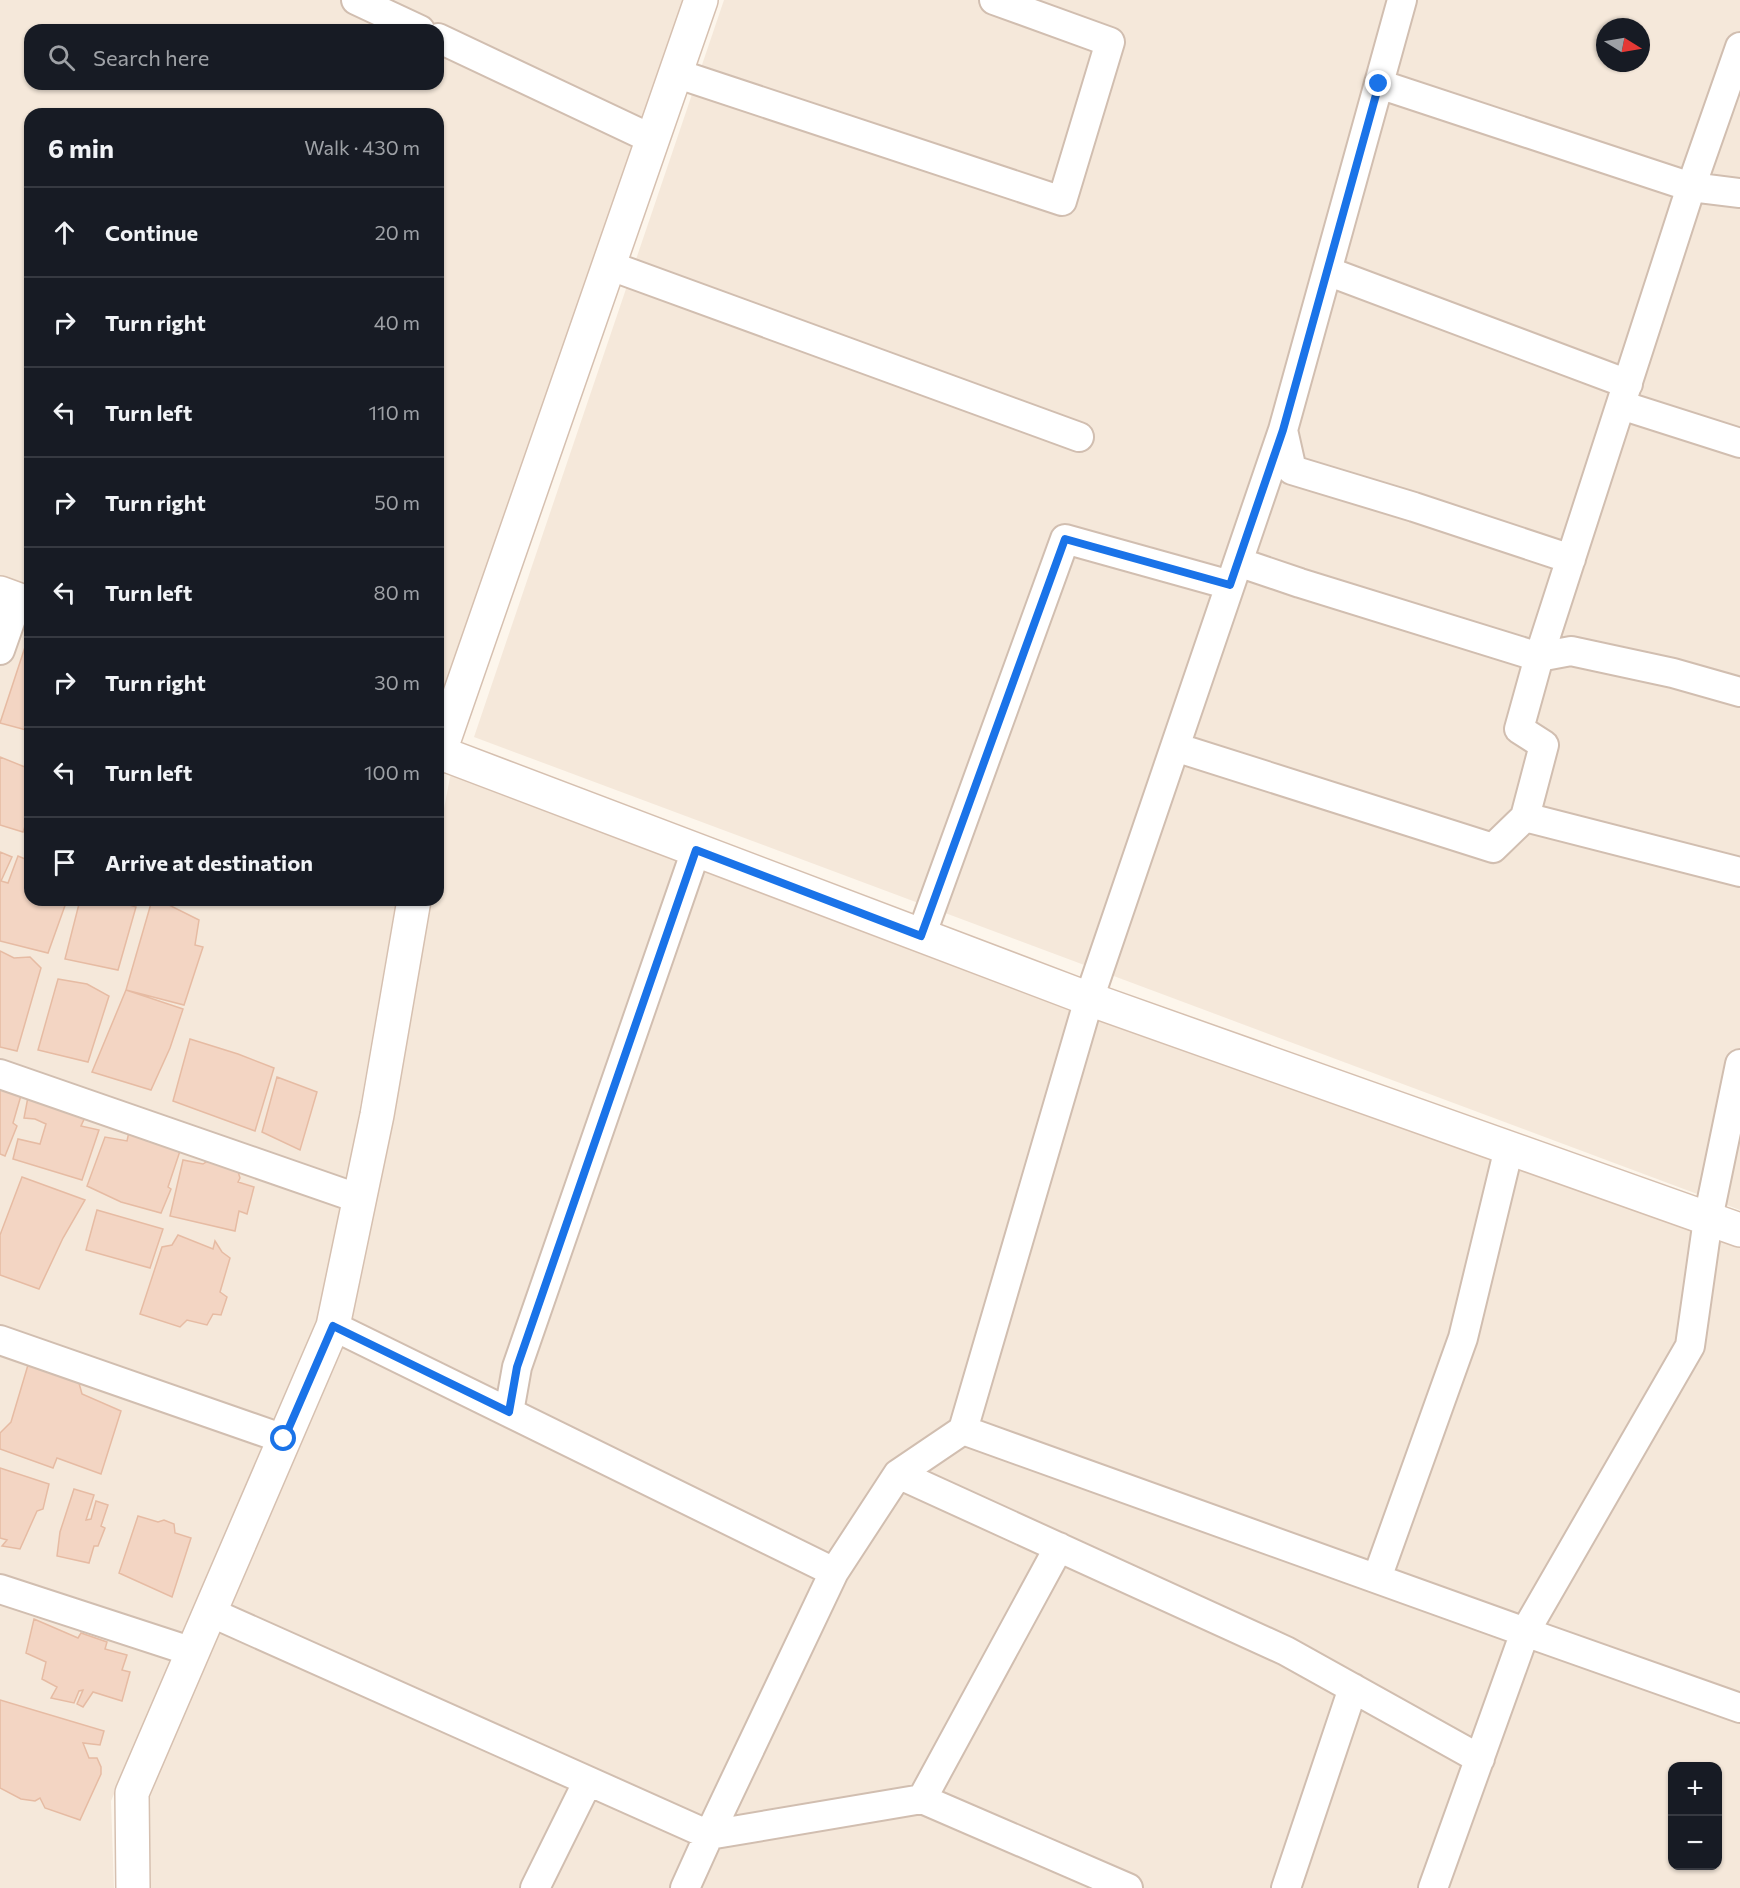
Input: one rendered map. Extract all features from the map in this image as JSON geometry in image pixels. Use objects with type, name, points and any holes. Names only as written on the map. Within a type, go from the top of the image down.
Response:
[{"type":"street","points":[[358,0],[408,24]]},
{"type":"street","points":[[444,737],[701,0]]},
{"type":"street","points":[[675,74],[1062,201],[1110,42],[994,0]]},
{"type":"street","points":[[685,1888],[708,1835],[834,1572],[898,1474],[963,1430],[1089,999],[1283,430],[1402,0]]},
{"type":"street","points":[[444,41],[652,139]]},
{"type":"street","points":[[1175,747],[1493,849],[1525,818],[1544,745],[1519,729],[1539,657],[1691,187],[1740,47]]},
{"type":"street","points":[[1379,84],[1691,187],[1740,193]]},
{"type":"street","points":[[608,265],[1079,437]]},
{"type":"street","points":[[1327,271],[1740,443]]},
{"type":"street","points":[[1283,430],[1292,470],[1571,558]]},
{"type":"street","points":[[921,936],[1065,539],[1234,574],[1300,583],[1539,657],[1571,651],[1673,673],[1740,692]]},
{"type":"street","points":[[0,650],[16,598]]},
{"type":"street","points":[[444,756],[1089,999],[1740,1230]]},
{"type":"street","points":[[1525,818],[1740,873]]},
{"type":"street","points":[[509,1412],[517,1367],[696,850]]},
{"type":"street","points":[[133,1888],[132,1793],[333,1326],[377,1115],[413,906]]},
{"type":"street","points":[[1433,1888],[1525,1632],[1690,1346],[1708,1219],[1740,1064]]},
{"type":"street","points":[[0,1074],[360,1199]]},
{"type":"street","points":[[1377,1578],[1463,1338],[1509,1149]]},
{"type":"street","points":[[333,1326],[834,1572]]},
{"type":"street","points":[[0,1340],[284,1439]]},
{"type":"street","points":[[963,1430],[1740,1708]]},
{"type":"street","points":[[898,1474],[1286,1651],[1480,1758]]},
{"type":"street","points":[[922,1799],[1059,1547]]},
{"type":"street","points":[[0,1589],[193,1652]]},
{"type":"street","points":[[210,1612],[708,1835],[922,1799],[1128,1888]]},
{"type":"street","points":[[1286,1888],[1353,1688]]},
{"type":"street","points":[[535,1888],[588,1781]]},
{"type":"shaded area","points":[[0,0],[687,0],[444,707],[444,108],[24,108],[24,591],[0,582]]},
{"type":"shaded area","points":[[724,0],[1740,0],[1740,1210],[474,737]]},
{"type":"shaded area","points":[[0,614],[24,623],[24,906],[395,906],[354,1142],[317,1322],[111,1801],[114,1888],[0,1888]]},
{"type":"shaded area","points":[[452,767],[1740,1236],[1740,1888],[145,1888],[143,1797],[349,1314],[426,906],[444,906],[444,809]]},
{"type":"building","points":[[24,650],[24,729],[0,723]]},
{"type":"building","points":[[0,757],[24,767],[24,829],[23,832],[0,825]]},
{"type":"building","points":[[0,852],[12,857],[1,881],[8,883],[18,856],[24,858],[24,906],[65,906],[48,953],[0,941]]},
{"type":"building","points":[[78,906],[136,907],[118,970],[65,959]]},
{"type":"building","points":[[150,906],[171,906],[199,920],[195,945],[203,947],[184,1005],[126,990]]},
{"type":"building","points":[[0,951],[14,958],[30,957],[41,968],[17,1051],[0,1047]]},
{"type":"building","points":[[58,979],[87,984],[109,996],[88,1062],[38,1050]]},
{"type":"building","points":[[126,990],[183,1009],[170,1048],[151,1090],[92,1072]]},
{"type":"building","points":[[190,1039],[274,1068],[255,1131],[173,1101]]},
{"type":"building","points":[[277,1077],[317,1092],[300,1150],[262,1132]]},
{"type":"building","points":[[0,1086],[22,1092],[13,1123],[17,1126],[5,1156],[0,1154]]},
{"type":"building","points":[[28,1097],[86,1115],[81,1126],[99,1130],[82,1180],[13,1159],[18,1139],[40,1144],[46,1124],[35,1119],[24,1118]]},
{"type":"building","points":[[129,1132],[181,1148],[168,1187],[171,1189],[161,1213],[121,1202],[87,1186],[105,1137],[127,1141]]},
{"type":"building","points":[[212,1158],[236,1165],[240,1178],[238,1182],[254,1187],[247,1214],[239,1211],[235,1231],[170,1216],[183,1160],[203,1164]]},
{"type":"building","points":[[22,1177],[85,1200],[63,1238],[39,1289],[0,1275],[0,1235]]},
{"type":"building","points":[[97,1210],[163,1229],[150,1268],[86,1250]]},
{"type":"building","points":[[178,1235],[213,1249],[215,1241],[222,1252],[230,1258],[220,1292],[227,1297],[221,1315],[213,1314],[207,1325],[187,1320],[180,1327],[140,1314],[162,1247],[172,1245]]},
{"type":"building","points":[[28,1365],[79,1383],[82,1394],[121,1411],[101,1474],[57,1458],[53,1468],[0,1449],[0,1433],[11,1422]]},
{"type":"building","points":[[0,1468],[49,1484],[43,1509],[37,1511],[20,1549],[2,1546],[7,1540],[0,1538]]},
{"type":"building","points":[[74,1489],[94,1495],[86,1520],[91,1519],[96,1501],[108,1505],[101,1526],[105,1528],[98,1546],[94,1546],[89,1563],[57,1556],[60,1532]]},
{"type":"building","points":[[138,1516],[174,1524],[175,1533],[191,1538],[172,1597],[119,1573]]},
{"type":"building","points":[[34,1619],[78,1638],[81,1633],[107,1642],[105,1649],[127,1655],[122,1670],[130,1672],[122,1701],[93,1692],[83,1707],[77,1704],[83,1690],[79,1691],[74,1703],[51,1698],[57,1687],[42,1679],[46,1662],[26,1653]]},
{"type":"building","points":[[0,1700],[104,1731],[100,1745],[83,1743],[89,1758],[97,1758],[101,1774],[80,1820],[45,1808],[40,1798],[35,1801],[21,1799],[0,1788]]},
{"type":"route","points":[[284,1439],[333,1326],[509,1412],[517,1367],[696,850],[921,936],[1065,539],[1230,585],[1283,430],[1379,84]]}]
